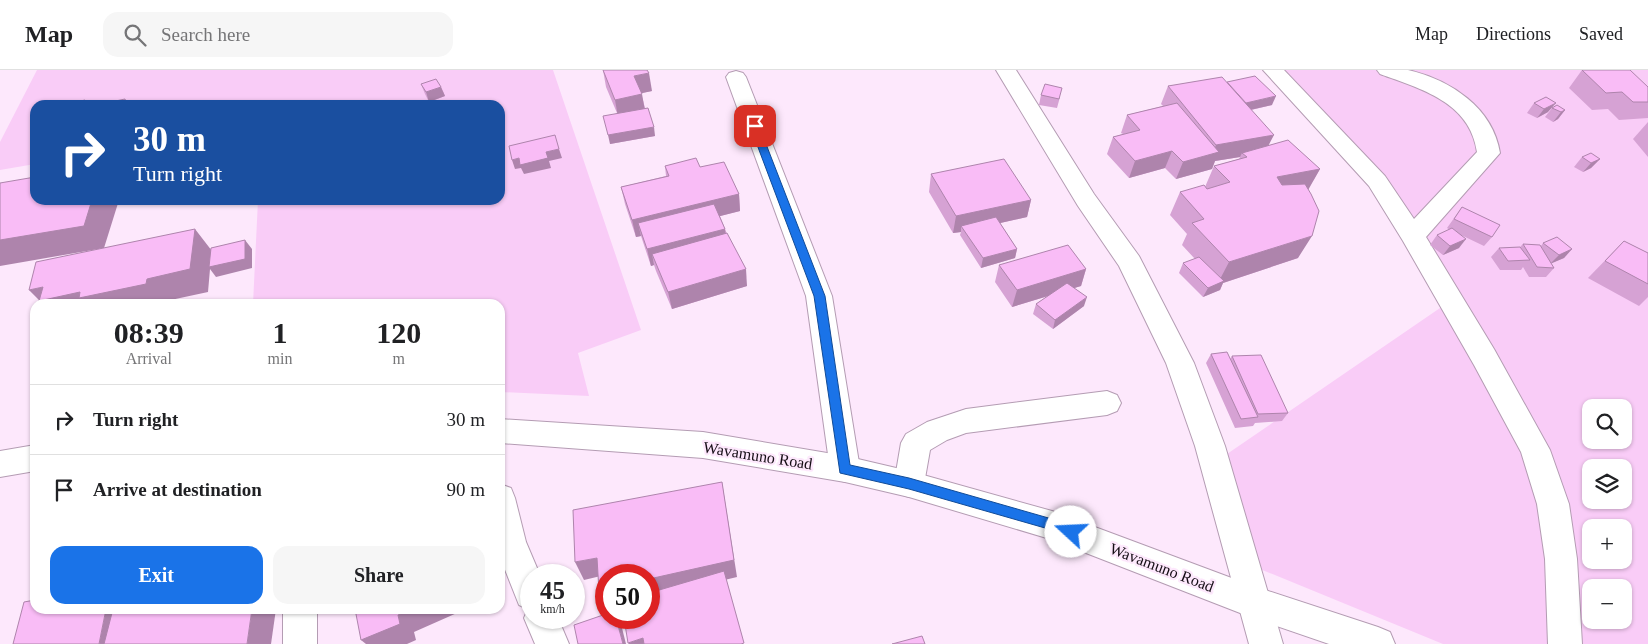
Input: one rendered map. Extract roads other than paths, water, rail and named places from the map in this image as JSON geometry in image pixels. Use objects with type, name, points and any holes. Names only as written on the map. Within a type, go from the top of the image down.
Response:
[{"type":"street","points":[[1006,70],[1086,200],[1130,262],[1180,363],[1210,446],[1266,644]]},
{"type":"street","points":[[1273,70],[1377,181],[1413,236],[1484,357],[1534,450],[1553,504],[1561,559],[1565,644]]},
{"type":"street","points":[[1387,70],[1442,91],[1468,109],[1485,132],[1489,153],[1413,236]]},
{"type":"street","points":[[736,77],[819,296],[845,469]]},
{"type":"street","points":[[909,484],[916,443],[937,432],[966,421],[1107,403]]},
{"type":"street","name":"Wavamuno Road","points":[[505,431],[703,445],[845,469],[909,484],[1052,525],[1253,602],[1378,644]]},
{"type":"street","points":[[0,464],[30,459]]},
{"type":"street","points":[[505,520],[510,542],[520,567]]},
{"type":"street","points":[[300,614],[300,644]]},
{"type":"street","points":[[546,629],[552,644]]}]
